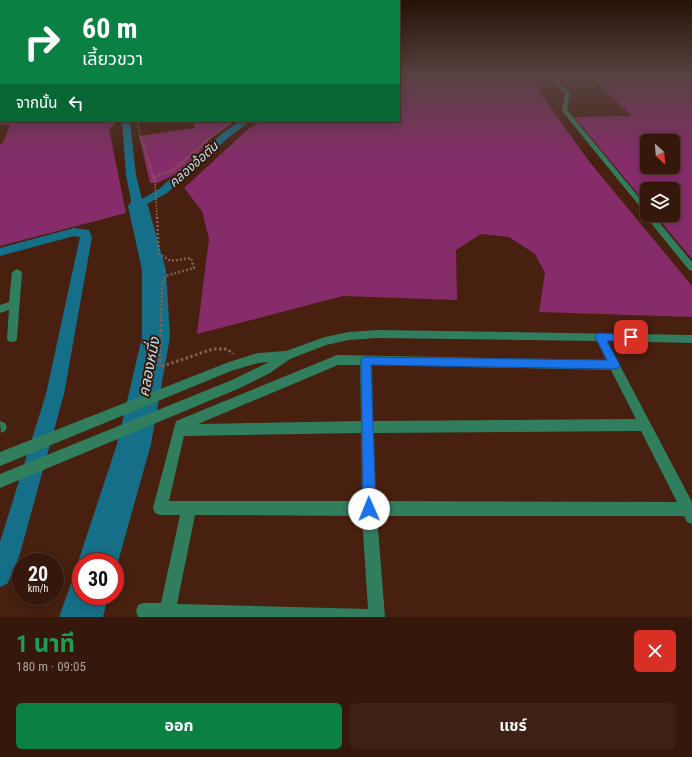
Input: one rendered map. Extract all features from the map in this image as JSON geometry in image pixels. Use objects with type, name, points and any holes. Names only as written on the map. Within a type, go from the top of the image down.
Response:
[{"type":"street","points":[[564,106],[564,110],[640,203]]},
{"type":"street","points":[[655,222],[692,268]]},
{"type":"street","points":[[12,338],[17,272]]},
{"type":"street","points":[[0,309],[14,304]]},
{"type":"street","points":[[0,481],[236,384],[266,370],[286,356],[325,341],[349,336],[377,334],[692,339]]},
{"type":"street","points":[[600,337],[691,512],[160,508],[180,426],[337,360],[614,365]]},
{"type":"street","points":[[0,459],[242,362],[258,358],[286,356]]},
{"type":"street","points":[[366,361],[369,509],[377,617]]},
{"type":"street","points":[[179,430],[645,425]]},
{"type":"street","points":[[167,614],[189,508]]},
{"type":"street","points":[[144,611],[167,614],[369,617]]},
{"type":"path","points":[[137,122],[155,181],[158,207],[159,254],[171,261],[191,258],[194,268],[166,276],[162,284],[160,368],[213,349],[227,349],[242,362]]},
{"type":"path","points":[[153,178],[166,175],[178,168],[198,148],[231,122]]},
{"type":"shaded area","points":[[400,106],[549,106],[588,160],[692,286],[692,317],[539,312],[545,273],[535,254],[509,237],[481,234],[456,250],[457,300],[343,296],[197,334],[209,239],[202,211],[184,188],[246,131],[259,122],[400,122]]},
{"type":"shaded area","points":[[621,106],[692,106],[692,259],[661,222],[680,222],[680,182],[640,182],[640,197],[574,117],[632,116]]},
{"type":"shaded area","points":[[0,122],[117,122],[109,129],[126,213],[0,246],[0,144],[3,143],[10,126],[0,124]]},
{"type":"shaded area","points":[[193,122],[234,122],[210,139],[193,161],[172,176],[157,183],[150,183],[139,136],[195,128]]},
{"type":"waterway","name":"คลองอ้อตัน","points":[[126,122],[131,175],[138,206],[163,191],[226,135],[245,122]]},
{"type":"waterway","name":"คลองหนึ่ง","points":[[101,553],[134,444],[156,337],[154,270],[138,206]]},
{"type":"waterway","points":[[0,252],[74,232],[85,233],[86,237],[55,394],[7,557],[0,575]]},
{"type":"waterway","name":"คลองหนึ่ง","points":[[81,617],[84,605]]},
{"type":"route","points":[[369,509],[366,361],[614,365],[600,337],[631,337]]}]
